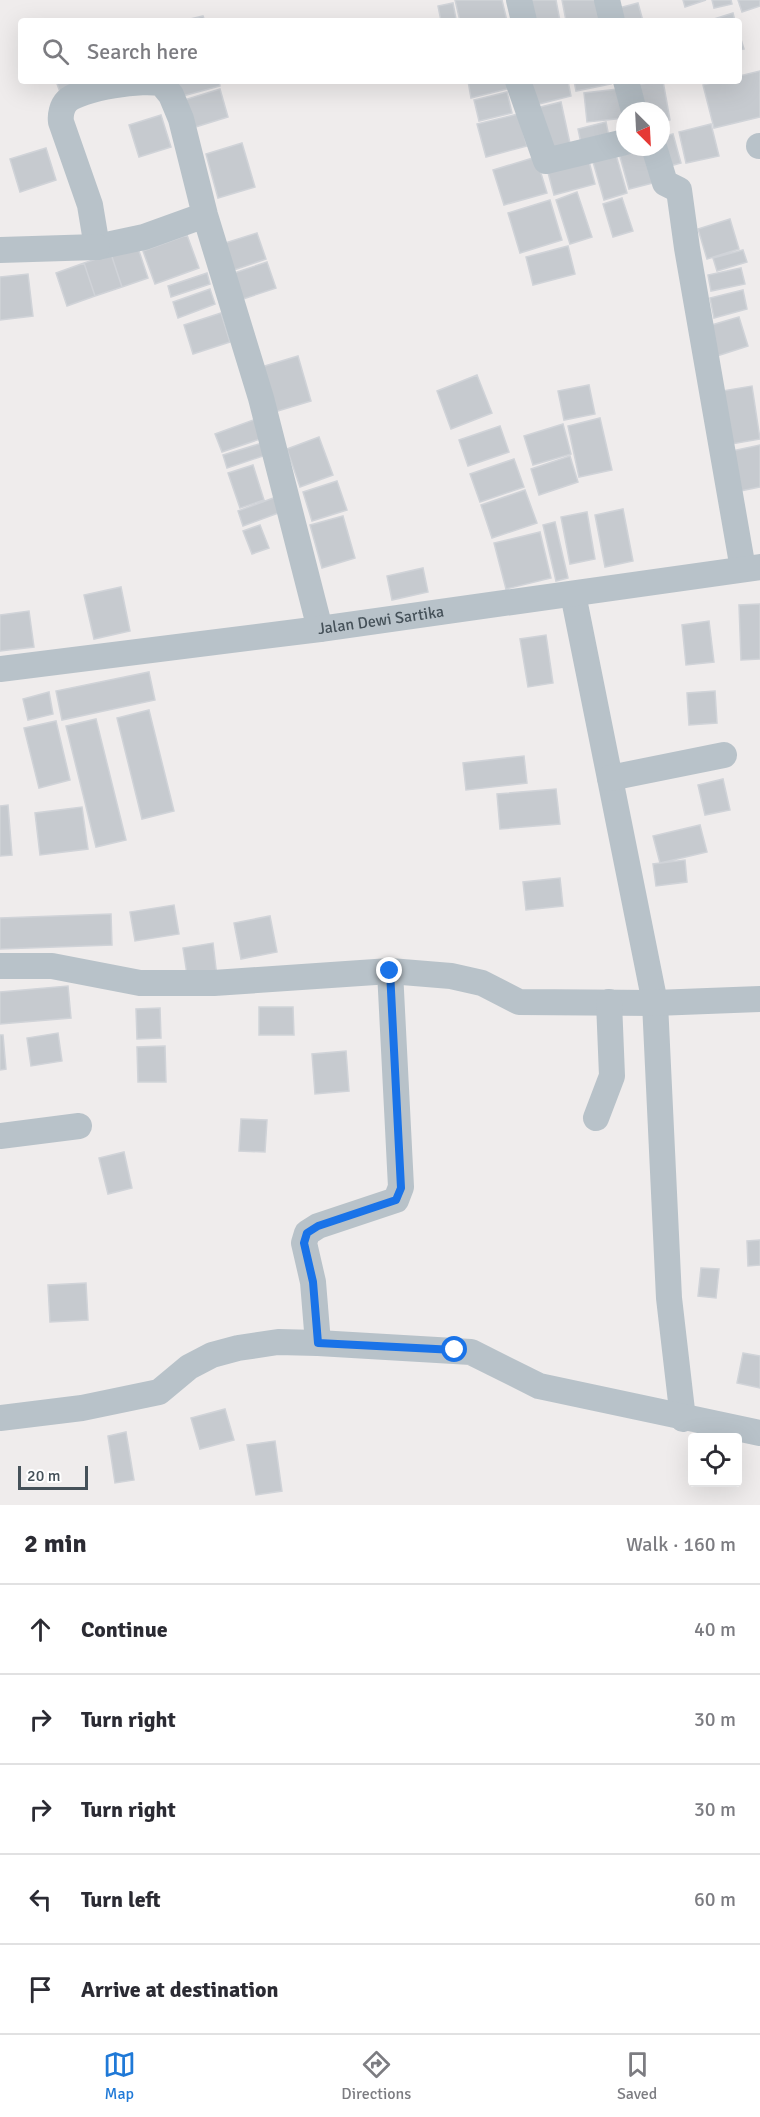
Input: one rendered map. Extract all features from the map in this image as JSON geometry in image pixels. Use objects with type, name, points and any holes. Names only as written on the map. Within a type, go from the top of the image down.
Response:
[{"type":"street","points":[[519,0],[523,18]]},
{"type":"street","points":[[607,0],[611,18]]},
{"type":"street","points":[[97,247],[90,205],[60,118],[66,101],[82,93],[134,84]]},
{"type":"street","points":[[160,84],[165,87],[176,105],[181,119],[205,215],[261,398],[320,629]]},
{"type":"street","points":[[519,84],[546,161],[616,144]]},
{"type":"street","points":[[627,84],[632,102]]},
{"type":"street","points":[[657,156],[665,183],[679,190],[687,248],[752,568]]},
{"type":"street","points":[[0,250],[97,247],[144,237],[205,215]]},
{"type":"street","name":"Jalan Dewi Sartika","points":[[0,669],[320,629],[752,568]]},
{"type":"street","points":[[573,594],[655,1003],[669,1298],[683,1419]]},
{"type":"street","points":[[610,778],[724,755]]},
{"type":"street","points":[[0,966],[52,966],[140,983],[214,983],[390,971],[451,976],[482,983],[519,1002],[655,1003],[760,999]]},
{"type":"street","points":[[318,1343],[313,1282],[304,1243],[307,1233],[318,1226],[396,1200],[401,1188],[390,971]]},
{"type":"street","points":[[596,1118],[612,1076],[609,1002]]},
{"type":"street","points":[[0,1136],[79,1126]]},
{"type":"street","points":[[0,1418],[82,1407],[159,1392],[189,1367],[212,1355],[238,1348],[278,1342],[471,1352],[539,1386],[683,1419],[760,1433]]},
{"type":"building","points":[[455,0],[502,0],[506,18],[459,18]]},
{"type":"building","points":[[529,0],[556,0],[559,18],[532,18]]},
{"type":"building","points":[[562,0],[596,0],[600,18],[565,18]]},
{"type":"building","points":[[683,0],[706,0],[685,7]]},
{"type":"building","points":[[712,0],[731,0],[732,4],[714,8]]},
{"type":"building","points":[[738,0],[760,0],[760,6],[742,12]]},
{"type":"building","points":[[453,3],[456,18],[440,18],[438,6]]},
{"type":"building","points":[[638,3],[642,18],[618,18],[615,9]]},
{"type":"building","points":[[733,13],[734,18],[717,18]]},
{"type":"building","points":[[760,71],[760,117],[714,128],[703,85],[742,84],[742,75]]},
{"type":"building","points":[[57,84],[82,84],[61,95]]},
{"type":"building","points":[[176,84],[220,84],[220,86],[179,97]]},
{"type":"building","points":[[469,84],[510,84],[511,88],[471,98]]},
{"type":"building","points":[[525,84],[569,84],[571,96],[531,106]]},
{"type":"building","points":[[575,84],[611,84],[576,91]]},
{"type":"building","points":[[664,84],[667,102],[636,102],[633,85]]},
{"type":"building","points":[[626,88],[626,102],[616,102],[616,119],[587,122],[584,93]]},
{"type":"building","points":[[220,89],[228,117],[189,129],[181,101]]},
{"type":"building","points":[[507,92],[512,113],[479,121],[474,100]]},
{"type":"building","points":[[561,102],[571,148],[546,154],[536,108]]},
{"type":"building","points":[[518,114],[527,146],[486,157],[477,124]]},
{"type":"building","points":[[161,115],[171,147],[139,157],[129,125]]},
{"type":"building","points":[[606,122],[609,137],[581,143],[578,129]]},
{"type":"building","points":[[711,124],[719,156],[686,163],[679,132]]},
{"type":"building","points":[[673,134],[681,163],[663,168],[662,156],[670,156],[670,135]]},
{"type":"building","points":[[242,143],[255,187],[218,198],[206,154]]},
{"type":"building","points":[[46,148],[56,180],[20,192],[10,159]]},
{"type":"building","points":[[614,148],[627,193],[604,200],[591,155]]},
{"type":"building","points":[[587,154],[595,184],[554,195],[546,165]]},
{"type":"building","points":[[620,156],[646,156],[653,183],[629,189]]},
{"type":"building","points":[[536,157],[547,193],[504,205],[493,170]]},
{"type":"building","points":[[577,192],[592,237],[570,244],[556,200]]},
{"type":"building","points":[[622,198],[633,231],[613,237],[603,204]]},
{"type":"building","points":[[550,200],[562,240],[520,253],[508,213]]},
{"type":"building","points":[[730,219],[739,249],[707,259],[698,229]]},
{"type":"building","points":[[257,233],[266,259],[231,271],[222,244]]},
{"type":"building","points":[[187,235],[199,268],[155,284],[143,251]]},
{"type":"building","points":[[137,245],[148,278],[122,287],[111,254]]},
{"type":"building","points":[[568,246],[575,274],[533,285],[526,257]]},
{"type":"building","points":[[743,250],[747,262],[717,271],[713,258]]},
{"type":"building","points":[[111,254],[122,287],[95,296],[84,263]]},
{"type":"building","points":[[267,262],[276,288],[240,300],[231,274]]},
{"type":"building","points":[[84,263],[95,296],[67,306],[56,273]]},
{"type":"building","points":[[741,268],[745,284],[711,291],[708,275]]},
{"type":"building","points":[[207,273],[210,284],[171,297],[168,286]]},
{"type":"building","points":[[28,274],[33,316],[0,320],[0,277]]},
{"type":"building","points":[[210,289],[215,304],[178,318],[173,302]]},
{"type":"building","points":[[743,290],[747,309],[714,318],[710,298]]},
{"type":"building","points":[[221,313],[230,342],[193,354],[184,325]]},
{"type":"building","points":[[739,317],[748,346],[717,356],[708,326]]},
{"type":"building","points":[[298,356],[311,401],[271,413],[258,368]]},
{"type":"building","points":[[477,375],[492,413],[451,429],[437,391]]},
{"type":"building","points":[[589,385],[595,414],[564,420],[558,391]]},
{"type":"building","points":[[752,386],[760,439],[726,445],[716,392]]},
{"type":"building","points":[[600,418],[612,470],[579,477],[568,426]]},
{"type":"building","points":[[256,419],[263,438],[222,452],[215,434]]},
{"type":"building","points":[[563,424],[571,454],[533,465],[524,436]]},
{"type":"building","points":[[500,426],[509,452],[468,466],[459,440]]},
{"type":"building","points":[[319,437],[333,475],[300,487],[287,449]]},
{"type":"building","points":[[262,443],[266,455],[227,468],[223,455]]},
{"type":"building","points":[[760,445],[760,487],[735,492],[727,452]]},
{"type":"building","points":[[570,456],[578,482],[539,495],[531,469]]},
{"type":"building","points":[[514,459],[524,487],[480,502],[470,474]]},
{"type":"building","points":[[253,465],[264,500],[240,508],[228,473]]},
{"type":"building","points":[[337,481],[347,510],[312,521],[303,492]]},
{"type":"building","points":[[525,490],[537,523],[492,538],[481,505]]},
{"type":"building","points":[[276,497],[281,512],[243,526],[238,511]]},
{"type":"building","points":[[623,509],[633,561],[605,567],[595,515]]},
{"type":"building","points":[[587,512],[595,559],[570,564],[561,517]]},
{"type":"building","points":[[343,516],[355,558],[322,568],[310,525]]},
{"type":"building","points":[[555,522],[568,578],[556,581],[543,525]]},
{"type":"building","points":[[260,525],[269,548],[252,554],[243,531]]},
{"type":"building","points":[[540,532],[551,578],[506,589],[494,543]]},
{"type":"building","points":[[423,568],[428,592],[392,600],[387,576]]},
{"type":"building","points":[[121,587],[130,631],[94,639],[84,595]]},
{"type":"building","points":[[760,604],[760,659],[741,660],[739,605]]},
{"type":"building","points":[[29,611],[34,647],[0,651],[0,615]]},
{"type":"building","points":[[709,621],[714,662],[686,665],[682,625]]},
{"type":"building","points":[[546,635],[553,683],[528,687],[520,639]]},
{"type":"building","points":[[149,672],[155,700],[62,720],[56,691]]},
{"type":"building","points":[[715,691],[717,723],[689,725],[687,693]]},
{"type":"building","points":[[49,692],[53,714],[28,720],[23,699]]},
{"type":"building","points":[[149,710],[174,811],[142,819],[117,718]]},
{"type":"building","points":[[96,719],[126,840],[96,847],[66,726]]},
{"type":"building","points":[[56,721],[70,780],[39,788],[24,728]]},
{"type":"building","points":[[524,756],[527,783],[466,790],[463,763]]},
{"type":"building","points":[[723,779],[730,810],[705,815],[698,785]]},
{"type":"building","points":[[556,789],[560,824],[500,829],[497,794]]},
{"type":"building","points":[[8,805],[12,855],[0,856],[0,806]]},
{"type":"building","points":[[82,807],[88,849],[40,855],[35,813]]},
{"type":"building","points":[[700,825],[707,852],[660,863],[653,836]]},
{"type":"building","points":[[685,860],[687,882],[656,886],[653,864]]},
{"type":"building","points":[[560,878],[563,906],[526,910],[523,882]]},
{"type":"building","points":[[174,905],[179,934],[135,941],[130,912]]},
{"type":"building","points":[[111,914],[112,945],[0,949],[0,918]]},
{"type":"building","points":[[270,916],[277,952],[241,959],[234,923]]},
{"type":"building","points":[[213,943],[217,977],[188,981],[183,948]]},
{"type":"building","points":[[68,986],[71,1018],[0,1024],[0,992]]},
{"type":"building","points":[[259,1007],[293,1007],[294,1035],[259,1035]]},
{"type":"building","points":[[160,1008],[161,1038],[137,1039],[136,1009]]},
{"type":"building","points":[[58,1033],[62,1061],[31,1066],[27,1038]]},
{"type":"building","points":[[0,1035],[3,1035],[6,1069],[0,1070]]},
{"type":"building","points":[[165,1046],[166,1082],[138,1082],[137,1047]]},
{"type":"building","points":[[346,1051],[349,1091],[315,1094],[312,1054]]},
{"type":"building","points":[[241,1119],[267,1120],[265,1152],[239,1151]]},
{"type":"building","points":[[124,1152],[132,1188],[108,1194],[99,1158]]},
{"type":"building","points":[[760,1240],[760,1265],[748,1266],[747,1241]]},
{"type":"building","points":[[701,1268],[719,1269],[716,1298],[698,1296]]},
{"type":"building","points":[[86,1283],[88,1320],[50,1322],[48,1285]]},
{"type":"building","points":[[743,1353],[760,1356],[760,1388],[737,1383]]},
{"type":"building","points":[[225,1409],[234,1440],[200,1449],[191,1418]]},
{"type":"building","points":[[126,1432],[134,1480],[115,1483],[108,1436]]},
{"type":"building","points":[[275,1441],[282,1491],[256,1495],[247,1445]]},
{"type":"route","points":[[390,971],[400,1196],[396,1200],[318,1226],[307,1233],[304,1243],[313,1282],[318,1343],[429,1351],[455,1350]]}]
